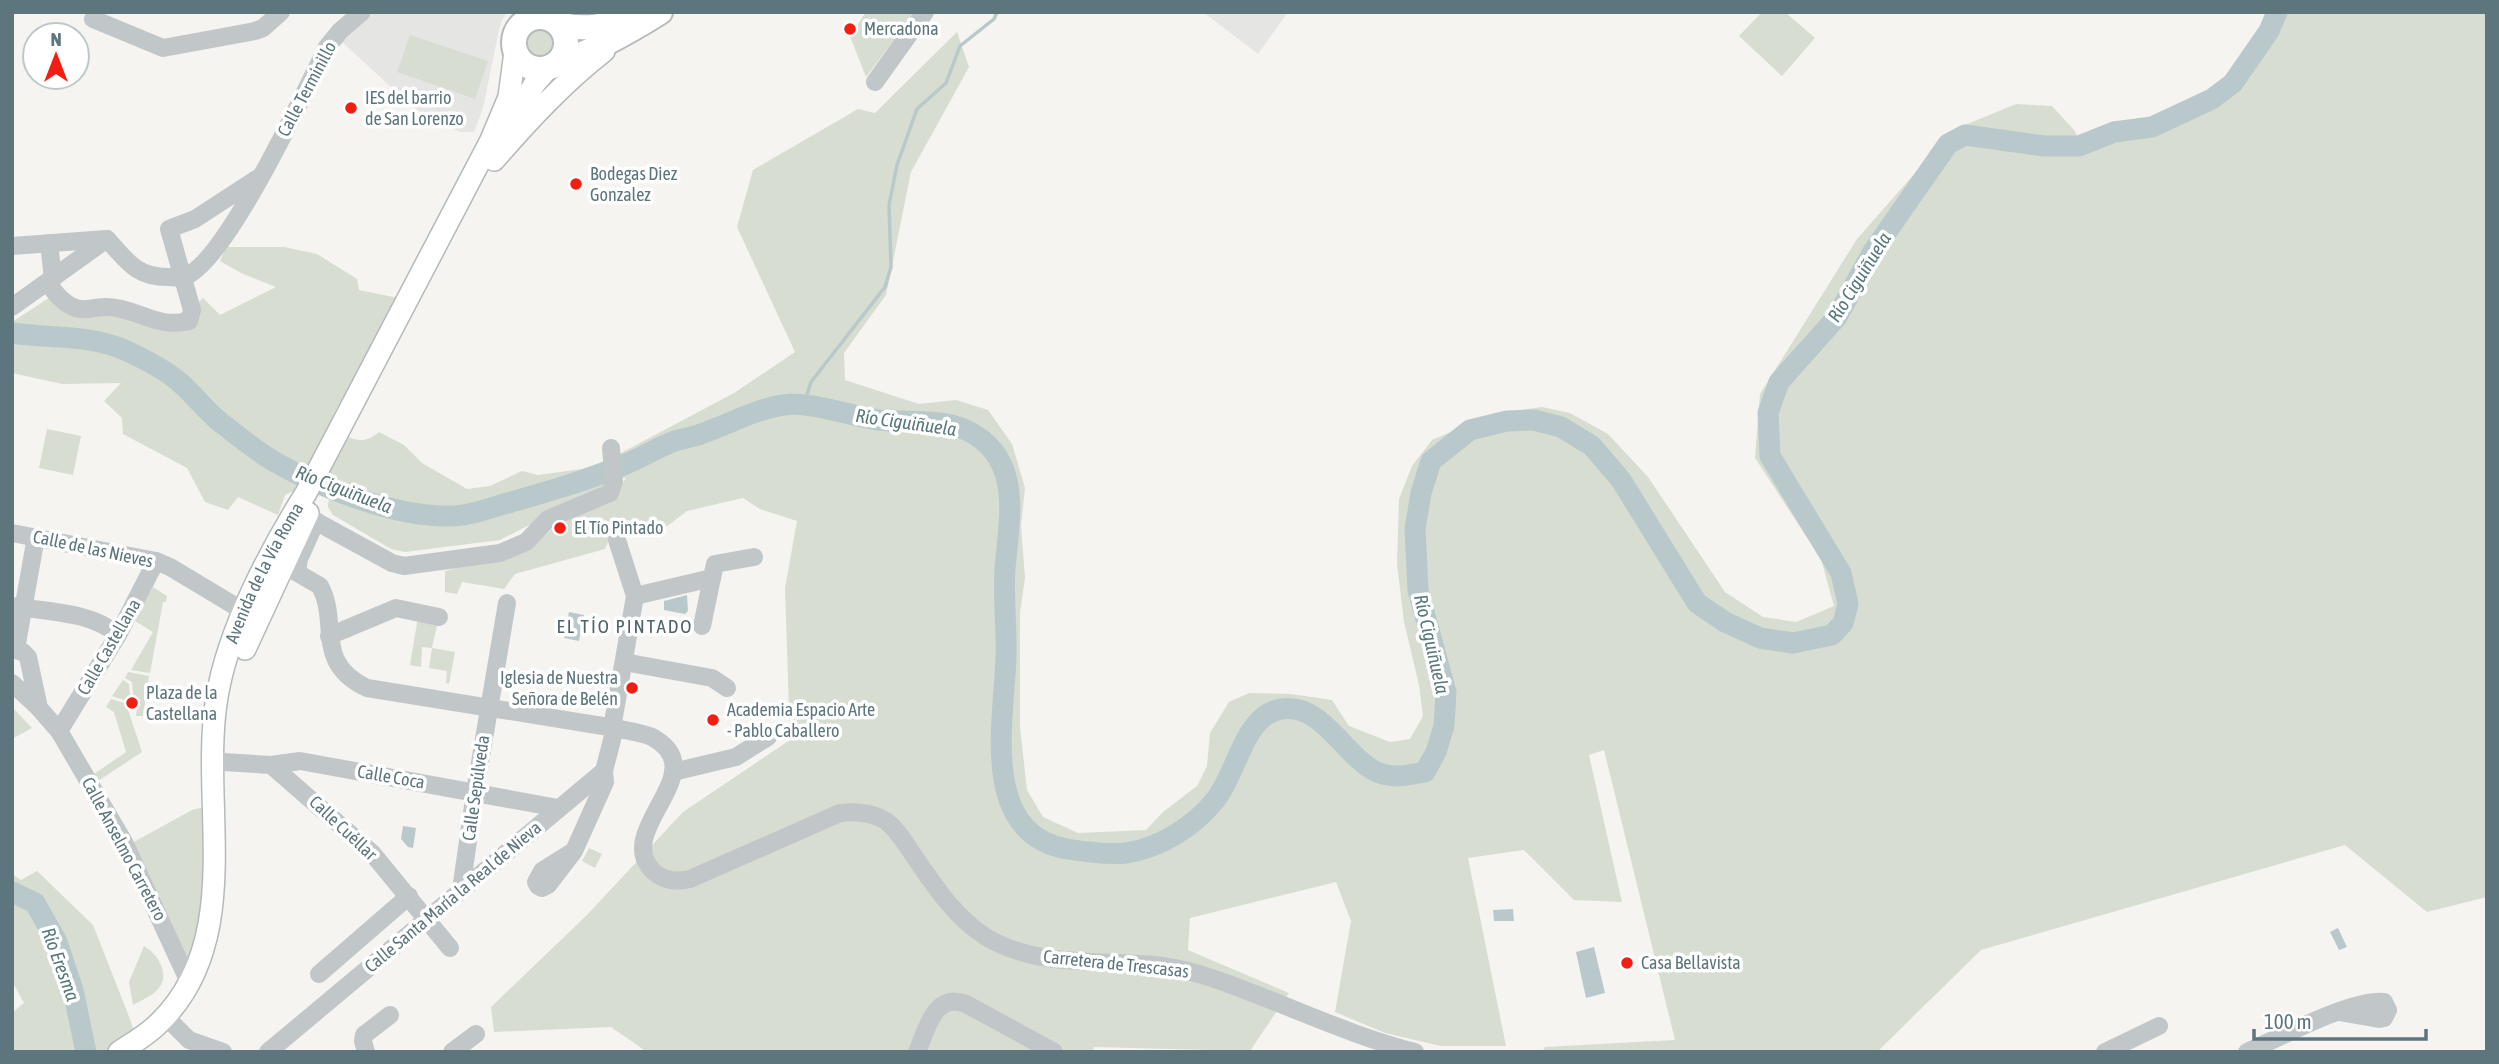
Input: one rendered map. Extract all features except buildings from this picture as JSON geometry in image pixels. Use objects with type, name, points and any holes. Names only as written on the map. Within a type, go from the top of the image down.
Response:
[{"type":"highway","points":[[625,23],[584,55],[550,67],[536,69],[528,66],[521,62],[514,52],[515,32],[529,16],[543,16],[594,28],[625,23],[660,12]]},
{"type":"highway","points":[[550,67],[564,53],[565,21]]},
{"type":"main road","name":"Avenida de la Vía Roma","points":[[494,160],[538,110],[625,23]]},
{"type":"main road","name":"Avenida de la Vía Roma","points":[[193,973],[219,929],[223,900],[223,762],[229,676],[255,608],[293,565],[280,552],[295,522],[308,507],[500,121],[512,85],[514,52]]},
{"type":"main road","name":"Avenida de la Vía Roma","points":[[345,430],[526,98],[550,67]]},
{"type":"main road","name":"Avenida de la Vía Roma","points":[[161,1040],[187,1008],[193,973],[208,928],[213,898],[212,738],[221,679],[255,608],[260,579],[288,521],[308,507]]},
{"type":"main road","points":[[260,579],[293,565]]},
{"type":"main road","points":[[120,1052],[161,1040]]},
{"type":"street","points":[[93,19],[163,48],[258,31],[281,12]]},
{"type":"street","name":"Calle Terminillo","points":[[183,277],[205,261],[224,239],[262,175],[327,47],[340,31],[362,12]]},
{"type":"street","points":[[876,82],[925,12]]},
{"type":"street","points":[[46,284],[72,307],[85,311],[113,307],[158,322],[189,321],[192,313],[169,229],[195,219],[262,175]]},
{"type":"street","points":[[107,239],[138,271],[152,276],[183,277]]},
{"type":"street","points":[[12,246],[49,251],[107,239]]},
{"type":"street","points":[[12,307],[107,239]]},
{"type":"street","points":[[46,284],[49,251]]},
{"type":"street","points":[[12,288],[46,284]]},
{"type":"street","points":[[308,507],[399,566],[495,555],[526,542],[548,520],[610,493],[614,481],[611,452]]},
{"type":"street","name":"Calle de las Nieves","points":[[12,533],[156,561],[255,608]]},
{"type":"street","points":[[36,537],[17,607],[14,649],[25,653],[29,660],[39,708]]},
{"type":"street","points":[[574,851],[605,782],[604,771],[635,596],[617,540]]},
{"type":"street","points":[[702,626],[715,564],[754,557]]},
{"type":"street","name":"Calle Castellana","points":[[59,731],[118,635],[156,561]]},
{"type":"street","points":[[293,565],[316,581],[323,590],[334,655],[343,669],[357,683],[367,688],[645,734],[658,741],[670,757],[673,772],[736,757],[768,737]]},
{"type":"street","points":[[635,596],[712,578]]},
{"type":"street","name":"Calle Sepúlveda","points":[[461,890],[488,708],[507,603]]},
{"type":"street","points":[[17,607],[91,620],[104,624],[118,635]]},
{"type":"street","points":[[329,636],[396,608],[439,617]]},
{"type":"street","points":[[624,662],[712,678],[727,688]]},
{"type":"street","name":"Calle Anselmo Carretero","points":[[12,683],[59,731],[124,842],[193,973]]},
{"type":"street","name":"Calle Coca","points":[[223,762],[271,765],[300,761],[558,808]]},
{"type":"street","name":"Calle Cuéllar","points":[[271,765],[361,842],[450,948]]},
{"type":"street","name":"Calle Santa María la Real de Nieva","points":[[268,1052],[604,771]]},
{"type":"street","name":"Carretera de Trescasas","points":[[673,772],[670,788],[646,829],[642,842],[648,865],[666,879],[690,879],[840,813],[869,813],[894,828],[956,912],[979,932],[1007,947],[1053,959],[1162,966],[1192,972],[1360,1036],[1415,1052]]},
{"type":"street","points":[[319,974],[409,897]]},
{"type":"street","points":[[917,1052],[937,1008],[951,1001],[966,1004],[1055,1052]]},
{"type":"street","points":[[2247,1052],[2339,1012]]},
{"type":"street","points":[[366,1052],[364,1035],[390,1015]]},
{"type":"street","points":[[2105,1052],[2158,1026]]},
{"type":"street","points":[[452,1052],[476,1034]]},
{"type":"street","points":[[161,1040],[223,1052]]},
{"type":"shaded area","points":[[375,12],[508,12],[499,30],[483,108],[474,132],[460,132],[415,109],[341,41]]},
{"type":"shaded area","points":[[866,12],[915,12],[866,77],[850,36]]},
{"type":"shaded area","points":[[1203,12],[1288,12],[1258,54]]},
{"type":"shaded area","points":[[1762,12],[1785,12],[1815,38],[1782,76],[1739,36]]},
{"type":"shaded area","points":[[2277,12],[2487,12],[2487,897],[2427,912],[2345,845],[1981,950],[1877,1052],[1542,1052],[1545,1047],[1675,1040],[1604,750],[1589,755],[1622,902],[1574,900],[1524,850],[1468,858],[1506,1046],[1441,1046],[1385,1033],[1335,1012],[1351,921],[1336,882],[1190,918],[1188,950],[1289,993],[1250,1051],[1094,1047],[1093,1052],[647,1052],[611,1027],[494,1032],[491,1007],[587,915],[683,812],[790,740],[785,588],[797,521],[760,509],[743,498],[687,511],[666,527],[629,537],[621,531],[611,535],[605,549],[515,574],[504,589],[462,582],[457,594],[445,592],[445,571],[531,548],[553,528],[610,503],[626,478],[612,477],[611,483],[500,540],[405,552],[391,549],[333,515],[328,507],[329,495],[304,486],[285,495],[278,515],[238,497],[228,510],[205,502],[187,468],[123,434],[122,418],[104,401],[121,383],[62,384],[12,373],[12,322],[52,296],[172,317],[192,308],[203,298],[220,315],[276,287],[243,274],[220,261],[226,247],[284,247],[317,254],[357,279],[359,290],[398,298],[333,415],[333,430],[356,440],[373,437],[379,432],[404,445],[422,463],[467,489],[490,486],[522,471],[538,475],[582,469],[606,461],[734,393],[795,352],[737,227],[753,170],[858,109],[875,113],[957,32],[969,67],[911,172],[886,295],[844,353],[845,380],[919,404],[956,400],[988,410],[1012,444],[1025,488],[1021,525],[1025,578],[1020,613],[1020,727],[1027,790],[1043,817],[1078,833],[1146,830],[1163,812],[1197,786],[1207,766],[1210,733],[1229,702],[1249,693],[1291,694],[1332,700],[1349,726],[1390,742],[1410,739],[1423,716],[1419,685],[1404,622],[1397,564],[1399,499],[1412,466],[1432,440],[1493,414],[1542,407],[1570,413],[1608,434],[1648,477],[1725,592],[1763,617],[1796,622],[1834,606],[1821,559],[1755,458],[1760,394],[1857,239],[1953,130],[2016,104],[2052,106],[2074,130],[2082,144],[2114,132],[2152,127],[2212,99],[2233,83],[2269,31]]},
{"type":"shaded area","points":[[539,28],[549,32],[553,42],[549,52],[539,56],[529,52],[525,42],[529,32]]},
{"type":"shaded area","points":[[410,35],[488,61],[475,99],[397,72]]},
{"type":"shaded area","points":[[47,429],[81,436],[73,475],[39,468]]},
{"type":"shaded area","points":[[153,587],[167,596],[166,602],[163,602],[150,673],[131,670],[153,632],[135,621]]},
{"type":"shaded area","points":[[687,595],[688,611],[685,614],[664,610],[664,601]]},
{"type":"shaded area","points":[[569,612],[584,615],[579,641],[564,638]]},
{"type":"shaded area","points":[[418,617],[438,621],[432,648],[422,647],[421,667],[410,665]]},
{"type":"shaded area","points":[[432,648],[455,652],[449,684],[446,683],[447,671],[429,668]]},
{"type":"shaded area","points":[[128,672],[149,676],[143,716],[136,716],[138,700],[133,695],[132,682],[125,678]]},
{"type":"shaded area","points":[[123,680],[129,684],[130,695],[124,700],[112,696]]},
{"type":"shaded area","points":[[111,699],[124,703],[127,707],[142,752],[98,781],[94,774],[126,752],[114,712],[106,707]]},
{"type":"shaded area","points":[[12,707],[32,728],[12,739]]},
{"type":"shaded area","points":[[205,807],[204,908],[189,961],[132,843],[192,810]]},
{"type":"shaded area","points":[[403,826],[416,828],[413,848],[408,847],[401,839]]},
{"type":"shaded area","points":[[589,848],[602,854],[595,868],[582,861]]},
{"type":"shaded area","points":[[37,871],[93,925],[141,1052],[12,1052],[12,1013],[24,1003],[12,981],[12,874],[21,880]]},
{"type":"shaded area","points":[[1513,909],[1514,921],[1494,921],[1493,910]]},
{"type":"shaded area","points":[[2338,928],[2347,947],[2339,950],[2330,932]]},
{"type":"shaded area","points":[[144,946],[159,961],[163,982],[156,991],[133,1005],[129,982]]},
{"type":"shaded area","points":[[1594,947],[1605,993],[1586,998],[1576,952]]},
{"type":"waterway","points":[[804,404],[811,382],[885,287],[891,267],[889,205],[897,165],[917,109],[946,83],[960,46],[994,19],[997,12]]},
{"type":"waterway","name":"Río Ciguiñuela","points":[[12,333],[85,339],[127,351],[154,364],[172,377],[220,422],[254,448],[293,472],[384,507],[430,515],[458,516],[472,513],[569,485],[634,461],[675,441],[783,405],[818,407],[879,420],[945,424],[966,430],[984,442],[997,456],[1009,491],[1005,580],[1006,657],[1001,742],[1008,798],[1020,821],[1039,839],[1067,849],[1126,853],[1164,841],[1198,818],[1224,787],[1250,732],[1269,713],[1282,709],[1296,709],[1310,714],[1365,765],[1377,772],[1395,776],[1425,772],[1436,752],[1444,726],[1446,692],[1418,590],[1415,529],[1421,493],[1431,461],[1470,430],[1507,421],[1534,420],[1561,427],[1592,446],[1621,480],[1697,603],[1725,622],[1760,638],[1793,643],[1832,635],[1843,623],[1848,604],[1841,573],[1770,456],[1768,413],[1779,382],[1837,317],[1872,253],[1948,144],[1965,135],[2044,146],[2079,146],[2114,132],[2152,127],[2212,99],[2233,83],[2269,31],[2277,12]]},
{"type":"waterway","name":"Río Eresma","points":[[12,892],[35,903],[57,942],[73,990],[86,1052]]},
{"type":"place","name":"Mercadona","points":[[850,29]]},
{"type":"place","name":"IES del barrio de San Lorenzo","points":[[351,108]]},
{"type":"place","name":"Bodegas Diez Gonzalez","points":[[576,184]]},
{"type":"place","name":"El Tío Pintado","points":[[560,528]]},
{"type":"place","name":"Iglesia de Nuestra Señora de Belén","points":[[632,688]]},
{"type":"place","name":"Plaza de la Castellana","points":[[132,703]]},
{"type":"place","name":"Academia Espacio Arte - Pablo Caballero","points":[[713,720]]},
{"type":"place","name":"Casa Bellavista","points":[[1627,963]]},
{"type":"district","name":"EL TÍO PINTADO","points":[[625,626]]}]
